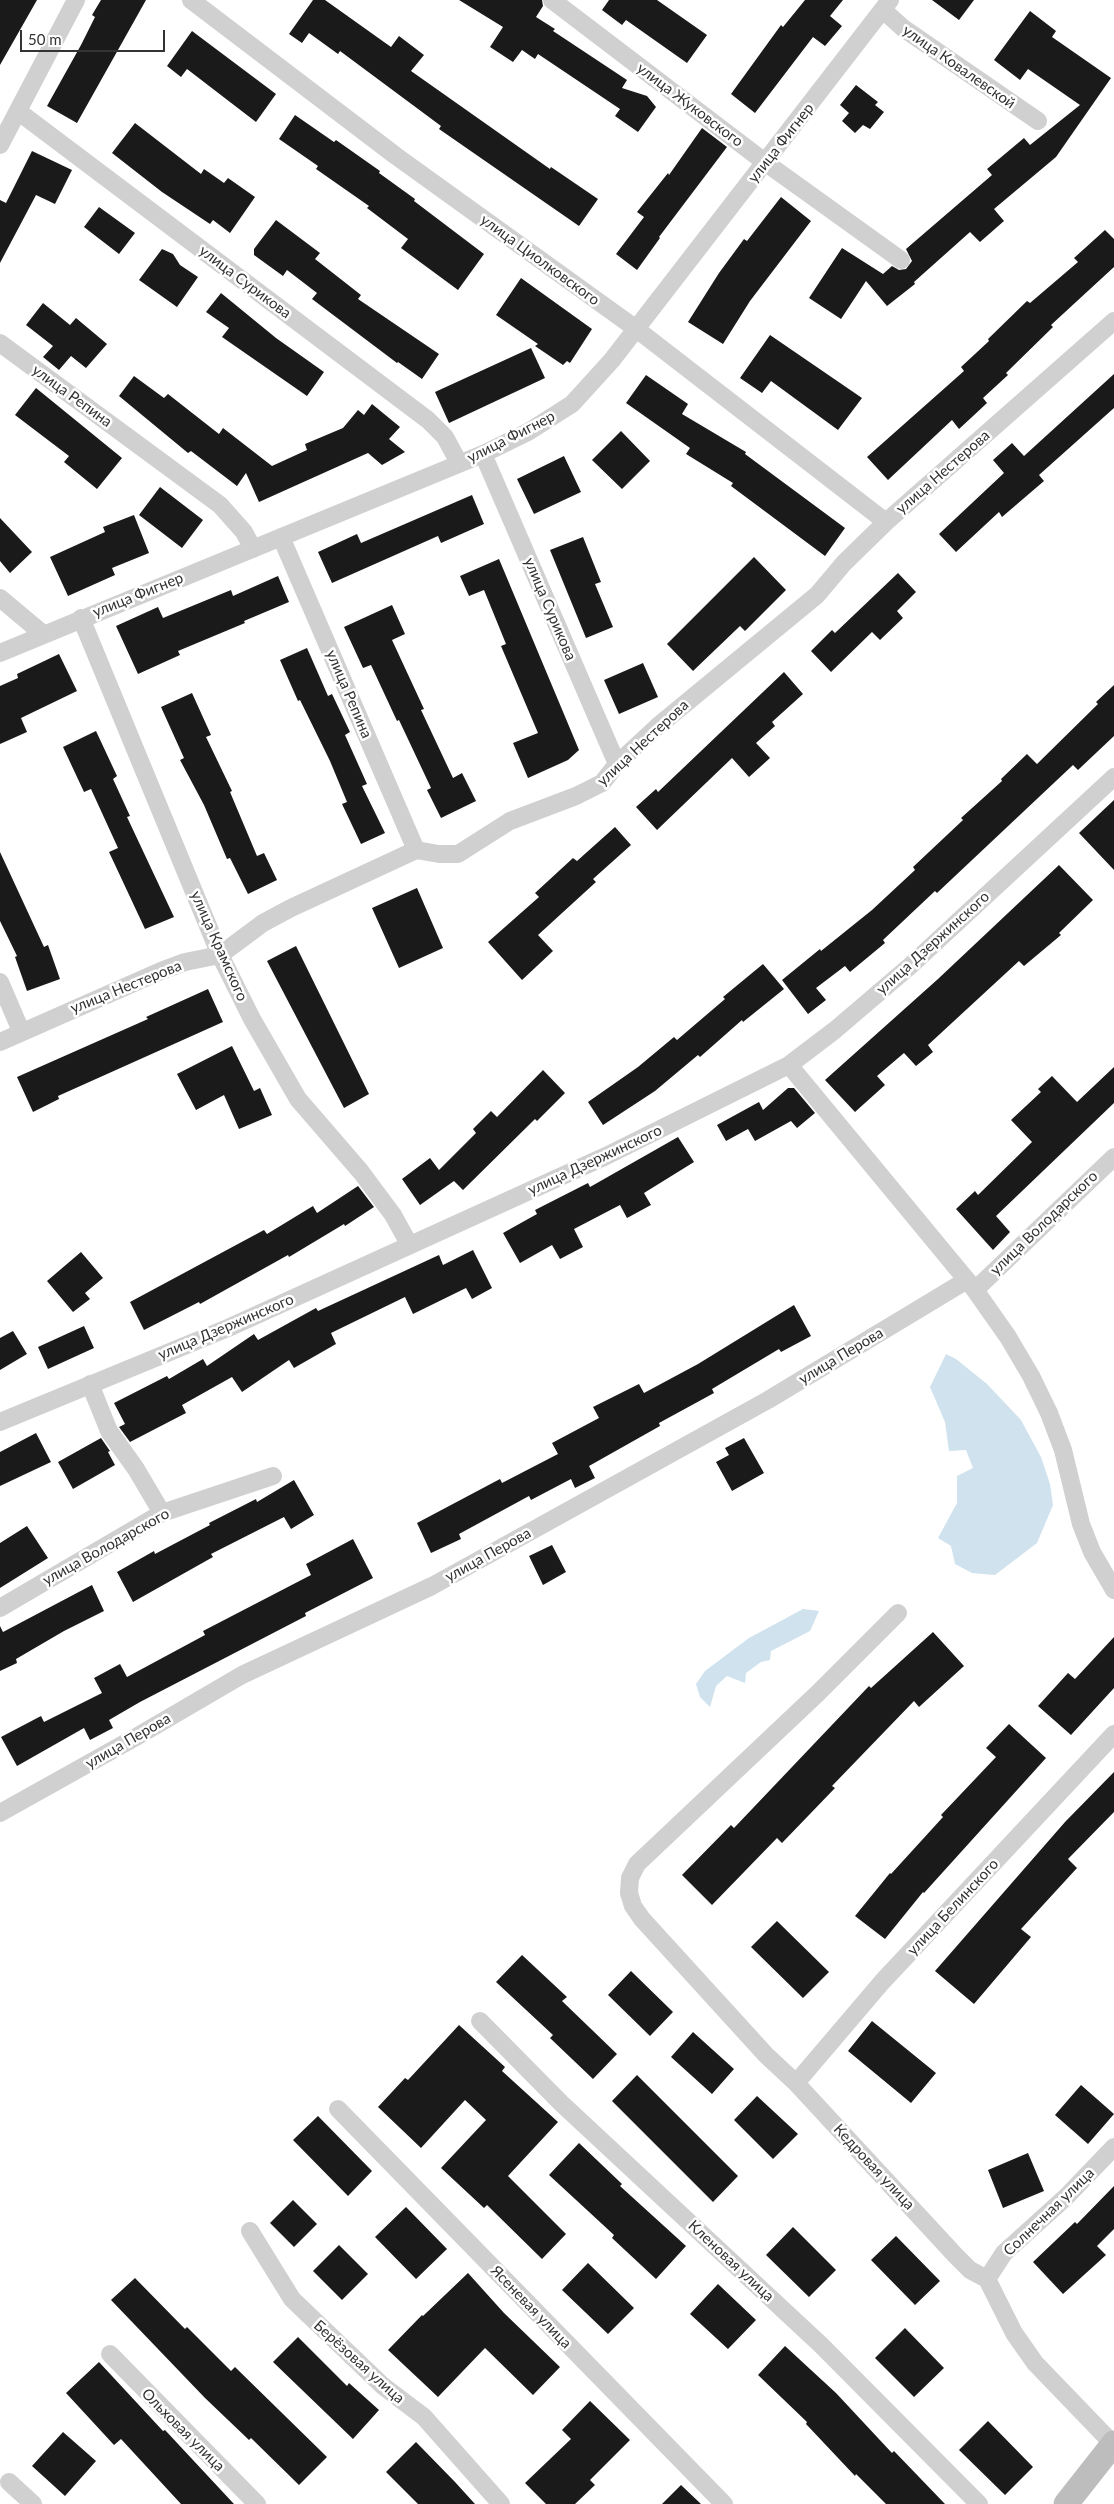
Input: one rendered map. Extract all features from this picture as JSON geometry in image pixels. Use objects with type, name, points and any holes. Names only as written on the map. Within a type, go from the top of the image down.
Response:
[{"type":"main road","points":[[1066,2504],[1114,2443]]},
{"type":"street","points":[[0,145],[19,112],[76,0]]},
{"type":"street","name":"улица Циолковского","points":[[191,0],[396,156],[635,328],[886,522]]},
{"type":"street","name":"улица Жуковского","points":[[552,0],[766,163],[901,260]]},
{"type":"street","name":"улица Фигнер","points":[[0,653],[81,618],[483,454],[528,432],[572,404],[612,360],[888,3]]},
{"type":"street","name":"улица Ковалевской","points":[[888,3],[903,28],[1038,121]]},
{"type":"street","name":"улица Сурикова","points":[[19,112],[428,420],[444,437],[460,463]]},
{"type":"street","name":"улица Нестерова","points":[[0,1042],[21,1031],[161,971],[186,962],[220,956],[263,923],[416,850],[439,854],[458,854],[510,821],[592,789],[602,783],[617,764],[658,726],[817,595],[844,562],[886,522],[1114,321]]},
{"type":"street","name":"улица Репина","points":[[0,343],[220,506],[244,532],[252,549]]},
{"type":"street","name":"улица Сурикова","points":[[483,454],[617,764]]},
{"type":"street","name":"улица Репина","points":[[281,538],[416,850]]},
{"type":"street","points":[[0,598],[43,634]]},
{"type":"street","name":"улица Крамского","points":[[81,618],[220,956],[252,1019],[298,1098],[361,1172],[393,1215],[409,1244]]},
{"type":"street","name":"улица Дзержинского","points":[[0,1422],[228,1328],[606,1156],[789,1065],[835,1030],[910,966],[1114,777]]},
{"type":"street","points":[[0,982],[21,1031]]},
{"type":"street","points":[[789,1065],[971,1285],[1031,1376],[1049,1413],[1063,1450],[1081,1524],[1092,1552],[1114,1590]]},
{"type":"street","name":"улица Володарского","points":[[971,1285],[1114,1156]]},
{"type":"street","name":"улица Перова","points":[[0,1813],[136,1738],[242,1675],[432,1586],[971,1285]]},
{"type":"street","points":[[90,1384],[109,1431],[136,1469],[162,1513]]},
{"type":"street","name":"улица Володарского","points":[[0,1608],[162,1513],[273,1476]]},
{"type":"street","name":"Кедровая улица","points":[[898,1613],[818,1693],[637,1864],[630,1878],[629,1894],[632,1906],[642,1920],[766,2055],[796,2083],[956,2256],[970,2270],[987,2279]]},
{"type":"street","name":"улица Белинского","points":[[796,2083],[882,1982],[1114,1734]]},
{"type":"street","name":"Кленовая улица","points":[[480,2021],[561,2103],[821,2345],[979,2504]]},
{"type":"street","name":"Ясеневая улица","points":[[338,2109],[724,2504]]},
{"type":"street","name":"Солнечная улица","points":[[987,2279],[1004,2253],[1066,2197],[1114,2147]]},
{"type":"street","name":"Берёзовая улица","points":[[250,2231],[292,2298],[383,2386],[424,2417],[501,2504]]},
{"type":"street","points":[[987,2279],[1014,2333],[1035,2363],[1114,2443]]},
{"type":"street","name":"Ольховая улица","points":[[110,2354],[258,2504]]},
{"type":"street","points":[[9,2482],[33,2504]]},
{"type":"water","points":[[946,1354],[956,1359],[987,1384],[1021,1420],[1041,1457],[1050,1484],[1053,1505],[1037,1543],[995,1575],[972,1573],[955,1564],[951,1546],[938,1538],[957,1503],[957,1476],[973,1468],[966,1450],[949,1451],[945,1422],[930,1387]]},
{"type":"water","points":[[803,1609],[819,1611],[810,1631],[771,1651],[770,1660],[761,1662],[746,1673],[745,1683],[727,1676],[716,1686],[710,1707],[700,1697],[696,1684],[705,1671],[749,1638]]},
{"type":"building","points":[[0,0],[37,0],[0,65]]},
{"type":"building","points":[[101,0],[146,0],[77,123],[47,106],[81,45],[95,17],[92,15]]},
{"type":"building","points":[[313,0],[325,0],[391,47],[399,36],[424,55],[411,71],[550,169],[551,167],[598,199],[579,226],[439,129],[441,126],[340,51],[338,54],[309,33],[302,43],[289,34]]},
{"type":"building","points":[[459,0],[542,0],[543,6],[536,17],[555,29],[553,31],[627,80],[622,88],[647,96],[656,107],[638,132],[615,116],[620,109],[538,54],[535,59],[522,50],[513,62],[490,47],[503,27]]},
{"type":"building","points":[[609,0],[657,0],[707,35],[687,63],[626,20],[622,25],[602,10]]},
{"type":"building","points":[[805,0],[843,0],[830,16],[842,26],[825,46],[813,37],[755,113],[731,94],[781,25],[783,27]]},
{"type":"building","points":[[932,0],[974,0],[959,20]]},
{"type":"building","points":[[1030,11],[1056,31],[1052,37],[1111,78],[1056,157],[994,209],[1004,221],[980,242],[970,232],[914,282],[915,284],[887,306],[866,281],[841,319],[809,298],[842,248],[883,274],[892,266],[899,270],[906,269],[912,261],[906,249],[992,175],[987,169],[1024,138],[1030,145],[1080,105],[1028,69],[1020,80],[994,60]]},
{"type":"building","points":[[192,31],[276,94],[256,122],[187,69],[181,77],[167,66]]},
{"type":"building","points":[[856,85],[878,102],[875,105],[884,112],[870,129],[863,125],[855,133],[842,121],[849,113],[840,105]]},
{"type":"building","points":[[295,115],[334,142],[336,140],[380,171],[379,173],[415,199],[414,201],[484,254],[458,290],[401,248],[408,239],[367,208],[369,206],[316,169],[318,166],[279,139]]},
{"type":"building","points":[[135,123],[201,174],[204,169],[224,183],[228,178],[255,197],[230,233],[213,220],[210,224],[162,192],[112,153]]},
{"type":"building","points":[[702,128],[727,147],[659,237],[637,270],[616,254],[644,217],[637,212],[668,173],[669,175]]},
{"type":"building","points":[[32,151],[72,170],[55,204],[36,195],[0,263],[0,200],[6,203]]},
{"type":"building","points":[[781,197],[811,221],[750,301],[723,344],[688,322],[719,273],[744,239],[747,241]]},
{"type":"building","points":[[99,207],[135,233],[119,254],[84,227]]},
{"type":"building","points":[[276,220],[320,253],[315,259],[361,295],[358,299],[439,354],[422,379],[397,363],[312,299],[317,293],[287,270],[283,276],[254,255],[254,249]]},
{"type":"building","points":[[1105,230],[1114,239],[1114,267],[1051,325],[1053,327],[1006,373],[1008,375],[983,398],[987,403],[959,429],[952,420],[888,480],[867,457],[964,371],[961,367],[989,341],[988,339],[1027,301],[1030,303],[1078,262],[1074,258]]},
{"type":"building","points":[[162,249],[173,254],[180,265],[198,277],[177,307],[139,280]]},
{"type":"building","points":[[521,278],[592,329],[570,363],[567,361],[563,365],[535,346],[538,344],[496,315]]},
{"type":"building","points":[[221,293],[276,338],[324,372],[307,396],[222,337],[229,328],[206,312]]},
{"type":"building","points":[[43,303],[70,325],[76,318],[107,344],[86,368],[71,356],[59,370],[43,357],[53,346],[26,325]]},
{"type":"building","points":[[770,335],[862,398],[838,430],[771,381],[762,393],[740,378]]},
{"type":"building","points":[[531,348],[545,378],[449,423],[435,392]]},
{"type":"building","points":[[1114,374],[1114,408],[1039,475],[1044,481],[1002,517],[999,512],[956,552],[939,534],[1004,473],[993,460],[1012,443],[1024,456]]},
{"type":"building","points":[[646,375],[688,404],[682,414],[746,452],[745,454],[845,528],[825,556],[731,486],[733,483],[686,454],[690,448],[626,403]]},
{"type":"building","points":[[134,376],[164,398],[168,394],[219,434],[223,428],[272,466],[307,450],[305,444],[343,428],[358,410],[364,415],[372,404],[400,427],[389,439],[405,452],[382,465],[368,453],[259,502],[246,473],[237,486],[191,451],[188,453],[119,396]]},
{"type":"building","points":[[36,388],[122,458],[97,489],[64,462],[69,456],[15,415]]},
{"type":"building","points":[[621,431],[650,461],[622,489],[592,460]]},
{"type":"building","points":[[564,456],[581,492],[534,514],[517,479]]},
{"type":"building","points":[[160,487],[203,520],[182,548],[139,515]]},
{"type":"building","points":[[472,495],[484,524],[441,543],[438,536],[332,583],[318,552],[357,534],[361,543]]},
{"type":"building","points":[[134,515],[149,553],[112,568],[115,575],[68,596],[50,557],[105,532],[103,527]]},
{"type":"building","points":[[0,518],[32,552],[10,573],[0,561]]},
{"type":"building","points":[[583,537],[601,582],[595,584],[613,627],[586,638],[550,550]]},
{"type":"building","points":[[754,557],[786,590],[745,631],[740,626],[693,671],[667,644]]},
{"type":"building","points":[[499,559],[579,750],[568,760],[528,778],[513,743],[538,733],[501,646],[506,644],[484,590],[469,596],[460,576]]},
{"type":"building","points":[[898,573],[916,592],[897,611],[903,618],[880,640],[872,632],[831,672],[811,651],[832,630],[835,633]]},
{"type":"building","points":[[278,576],[289,602],[178,651],[180,655],[138,674],[116,626],[158,607],[163,618],[231,590],[233,596]]},
{"type":"building","points":[[392,605],[405,634],[392,640],[424,709],[421,710],[453,778],[462,773],[476,801],[441,818],[427,790],[431,788],[399,720],[397,721],[371,665],[363,668],[344,627]]},
{"type":"building","points":[[307,648],[328,696],[332,694],[350,732],[345,735],[367,784],[362,786],[385,833],[361,844],[342,804],[347,802],[330,761],[300,700],[298,701],[280,660]]},
{"type":"building","points":[[59,654],[77,691],[21,718],[27,732],[0,744],[0,686],[18,678],[17,674]]},
{"type":"building","points":[[643,663],[658,697],[619,714],[604,680]]},
{"type":"building","points":[[784,672],[803,694],[772,722],[775,726],[756,743],[770,758],[749,777],[732,758],[657,830],[636,807],[656,789],[658,792]]},
{"type":"building","points":[[1114,685],[1114,736],[1078,770],[1073,765],[937,893],[935,891],[883,940],[885,943],[850,972],[845,966],[816,988],[826,1000],[808,1014],[782,980],[872,910],[915,870],[913,867],[963,820],[961,818],[1002,781],[1001,779],[1027,754],[1037,764],[1098,704],[1096,702]]},
{"type":"building","points":[[192,693],[211,735],[206,737],[232,791],[230,792],[257,856],[264,853],[277,880],[248,894],[230,858],[227,859],[204,805],[180,760],[184,758],[161,707]]},
{"type":"building","points":[[96,731],[117,776],[113,779],[130,816],[127,817],[174,917],[145,929],[109,852],[118,848],[91,789],[84,792],[63,747]]},
{"type":"building","points":[[1114,800],[1114,870],[1079,833]]},
{"type":"building","points":[[615,827],[631,845],[593,879],[596,882],[538,935],[553,951],[522,980],[488,942],[539,897],[535,893],[573,858],[577,861]]},
{"type":"building","points":[[0,852],[44,947],[48,945],[60,979],[27,991],[15,957],[17,956],[0,921]]},
{"type":"building","points":[[1059,865],[1093,900],[1059,933],[1061,935],[1024,966],[1019,961],[928,1045],[933,1052],[916,1066],[904,1053],[877,1076],[885,1085],[855,1112],[825,1080],[938,979]]},
{"type":"building","points":[[417,888],[443,948],[399,968],[372,908]]},
{"type":"building","points":[[296,946],[369,1094],[344,1108],[267,961]]},
{"type":"building","points":[[763,964],[784,989],[743,1022],[742,1020],[700,1057],[698,1055],[655,1091],[603,1125],[588,1102],[638,1067],[674,1037],[677,1040],[725,999],[723,997]]},
{"type":"building","points":[[208,989],[223,1022],[58,1096],[59,1099],[33,1112],[17,1077],[148,1019],[146,1017]]},
{"type":"building","points":[[232,1046],[254,1091],[260,1088],[272,1115],[239,1129],[224,1095],[196,1110],[177,1074]]},
{"type":"building","points":[[1114,1067],[1114,1103],[996,1216],[1010,1232],[993,1250],[956,1209],[975,1191],[978,1195],[1032,1142],[1011,1120],[1041,1092],[1038,1089],[1052,1076],[1077,1102]]},
{"type":"building","points":[[543,1070],[565,1093],[537,1121],[535,1119],[463,1190],[454,1181],[420,1205],[402,1179],[430,1158],[439,1170],[476,1133],[473,1129],[491,1111],[497,1117]]},
{"type":"building","points":[[788,1088],[794,1088],[815,1113],[797,1128],[791,1121],[755,1141],[748,1129],[726,1141],[717,1125],[759,1102],[763,1110]]},
{"type":"building","points":[[678,1137],[694,1162],[644,1193],[651,1205],[627,1218],[620,1205],[574,1229],[583,1247],[560,1259],[552,1245],[520,1263],[503,1233],[537,1214],[535,1210],[588,1183],[590,1187]]},
{"type":"building","points":[[358,1186],[374,1207],[345,1226],[344,1224],[289,1257],[288,1255],[200,1304],[199,1302],[144,1330],[130,1302],[264,1230],[267,1234],[313,1206],[317,1213]]},
{"type":"building","points":[[473,1250],[492,1288],[472,1299],[466,1288],[413,1314],[405,1297],[331,1333],[336,1344],[294,1368],[289,1360],[242,1392],[232,1377],[182,1405],[186,1413],[130,1442],[119,1427],[125,1424],[114,1403],[167,1376],[169,1379],[203,1359],[207,1366],[254,1334],[258,1340],[316,1308],[318,1311],[439,1255],[443,1265]]},
{"type":"building","points":[[81,1252],[103,1278],[85,1293],[90,1299],[73,1312],[47,1281]]},
{"type":"building","points":[[794,1305],[811,1336],[781,1352],[779,1349],[712,1389],[714,1393],[659,1423],[660,1426],[589,1466],[595,1478],[575,1488],[571,1479],[531,1500],[529,1496],[459,1534],[461,1539],[431,1553],[417,1523],[500,1479],[502,1483],[558,1454],[552,1443],[599,1418],[593,1407],[639,1384],[644,1393],[698,1364]]},
{"type":"building","points":[[84,1326],[94,1348],[48,1369],[38,1347]]},
{"type":"building","points":[[13,1331],[27,1354],[0,1370],[0,1338]]},
{"type":"building","points":[[36,1433],[51,1462],[0,1486],[0,1452]]},
{"type":"building","points":[[101,1438],[110,1451],[108,1452],[115,1465],[73,1489],[58,1462]]},
{"type":"building","points":[[744,1438],[764,1473],[732,1491],[716,1462],[729,1455],[725,1448]]},
{"type":"building","points":[[294,1480],[314,1515],[291,1529],[284,1517],[211,1554],[213,1557],[133,1602],[117,1572],[154,1551],[155,1554],[256,1499],[257,1502]]},
{"type":"building","points":[[27,1526],[48,1558],[0,1588],[0,1543]]},
{"type":"building","points":[[353,1539],[373,1578],[305,1613],[306,1616],[140,1702],[109,1720],[113,1728],[90,1740],[84,1728],[17,1766],[1,1737],[41,1716],[44,1722],[102,1693],[94,1678],[120,1664],[127,1677],[205,1635],[203,1631],[311,1575],[306,1564]]},
{"type":"building","points":[[552,1545],[566,1572],[543,1585],[529,1556]]},
{"type":"building","points":[[92,1585],[104,1611],[64,1631],[16,1659],[17,1663],[0,1671],[0,1626],[3,1632]]},
{"type":"building","points":[[933,1632],[964,1666],[919,1707],[914,1701],[832,1786],[835,1788],[782,1843],[777,1838],[712,1905],[682,1875],[731,1825],[734,1828],[869,1686],[871,1688]]},
{"type":"building","points":[[1114,1637],[1114,1688],[1071,1735],[1038,1706],[1068,1673],[1075,1679]]},
{"type":"building","points":[[1009,1724],[1046,1758],[923,1892],[885,1939],[855,1916],[890,1873],[943,1817],[941,1815],[996,1757],[986,1748]]},
{"type":"building","points":[[1114,1772],[1114,1812],[1068,1859],[1077,1868],[1021,1929],[1031,1937],[974,2004],[935,1971],[1065,1822]]},
{"type":"building","points":[[777,1921],[829,1972],[803,1998],[751,1947]]},
{"type":"building","points":[[522,1955],[567,1997],[562,2001],[617,2054],[593,2079],[550,2038],[553,2035],[496,1982]]},
{"type":"building","points":[[631,1971],[673,2012],[650,2036],[608,1995]]},
{"type":"building","points":[[872,2021],[936,2073],[911,2103],[848,2051]]},
{"type":"building","points":[[459,2025],[505,2067],[502,2071],[558,2122],[508,2176],[566,2234],[542,2259],[487,2205],[484,2208],[441,2168],[486,2120],[465,2100],[421,2148],[378,2107],[405,2078],[408,2080]]},
{"type":"building","points":[[693,2032],[734,2069],[712,2094],[671,2057]]},
{"type":"building","points":[[637,2075],[738,2176],[713,2202],[612,2101]]},
{"type":"building","points":[[1081,2085],[1114,2114],[1088,2144],[1055,2115]]},
{"type":"building","points":[[757,2096],[798,2134],[773,2159],[734,2120]]},
{"type":"building","points":[[318,2116],[372,2171],[348,2196],[293,2140]]},
{"type":"building","points":[[579,2143],[622,2184],[620,2186],[686,2246],[656,2279],[612,2238],[614,2235],[549,2175]]},
{"type":"building","points":[[1028,2153],[1044,2191],[1003,2208],[988,2170]]},
{"type":"building","points":[[1114,2186],[1114,2229],[1097,2246],[1106,2255],[1063,2294],[1033,2262],[1075,2222],[1077,2224]]},
{"type":"building","points":[[293,2200],[317,2224],[294,2247],[270,2223]]},
{"type":"building","points":[[406,2207],[447,2249],[416,2279],[375,2237]]},
{"type":"building","points":[[793,2227],[836,2270],[809,2297],[766,2255]]},
{"type":"building","points":[[896,2236],[940,2281],[915,2305],[871,2260]]},
{"type":"building","points":[[339,2245],[368,2274],[342,2300],[313,2271]]},
{"type":"building","points":[[588,2263],[634,2308],[608,2334],[562,2290]]},
{"type":"building","points":[[468,2273],[504,2313],[560,2367],[533,2395],[485,2348],[438,2397],[388,2350],[422,2315]]},
{"type":"building","points":[[135,2278],[185,2329],[187,2327],[231,2371],[235,2367],[327,2457],[299,2485],[251,2438],[249,2440],[205,2398],[111,2300]]},
{"type":"building","points":[[718,2284],[756,2320],[728,2349],[690,2314]]},
{"type":"building","points":[[905,2328],[944,2368],[914,2397],[875,2358]]},
{"type":"building","points":[[298,2337],[347,2386],[349,2383],[379,2410],[353,2439],[273,2362]]},
{"type":"building","points":[[785,2346],[836,2393],[892,2453],[894,2451],[945,2504],[886,2504],[856,2474],[855,2476],[806,2424],[807,2422],[758,2375]]},
{"type":"building","points":[[99,2362],[234,2504],[181,2504],[121,2439],[114,2445],[66,2393]]},
{"type":"building","points":[[590,2401],[630,2440],[590,2480],[595,2485],[575,2504],[546,2504],[525,2483],[571,2439],[562,2430]]},
{"type":"building","points":[[988,2421],[1033,2467],[1005,2495],[959,2450]]},
{"type":"building","points":[[63,2432],[96,2461],[65,2496],[32,2466]]},
{"type":"building","points":[[416,2442],[475,2504],[418,2504],[386,2472]]},
{"type":"building","points":[[681,2485],[701,2504],[662,2504]]}]
